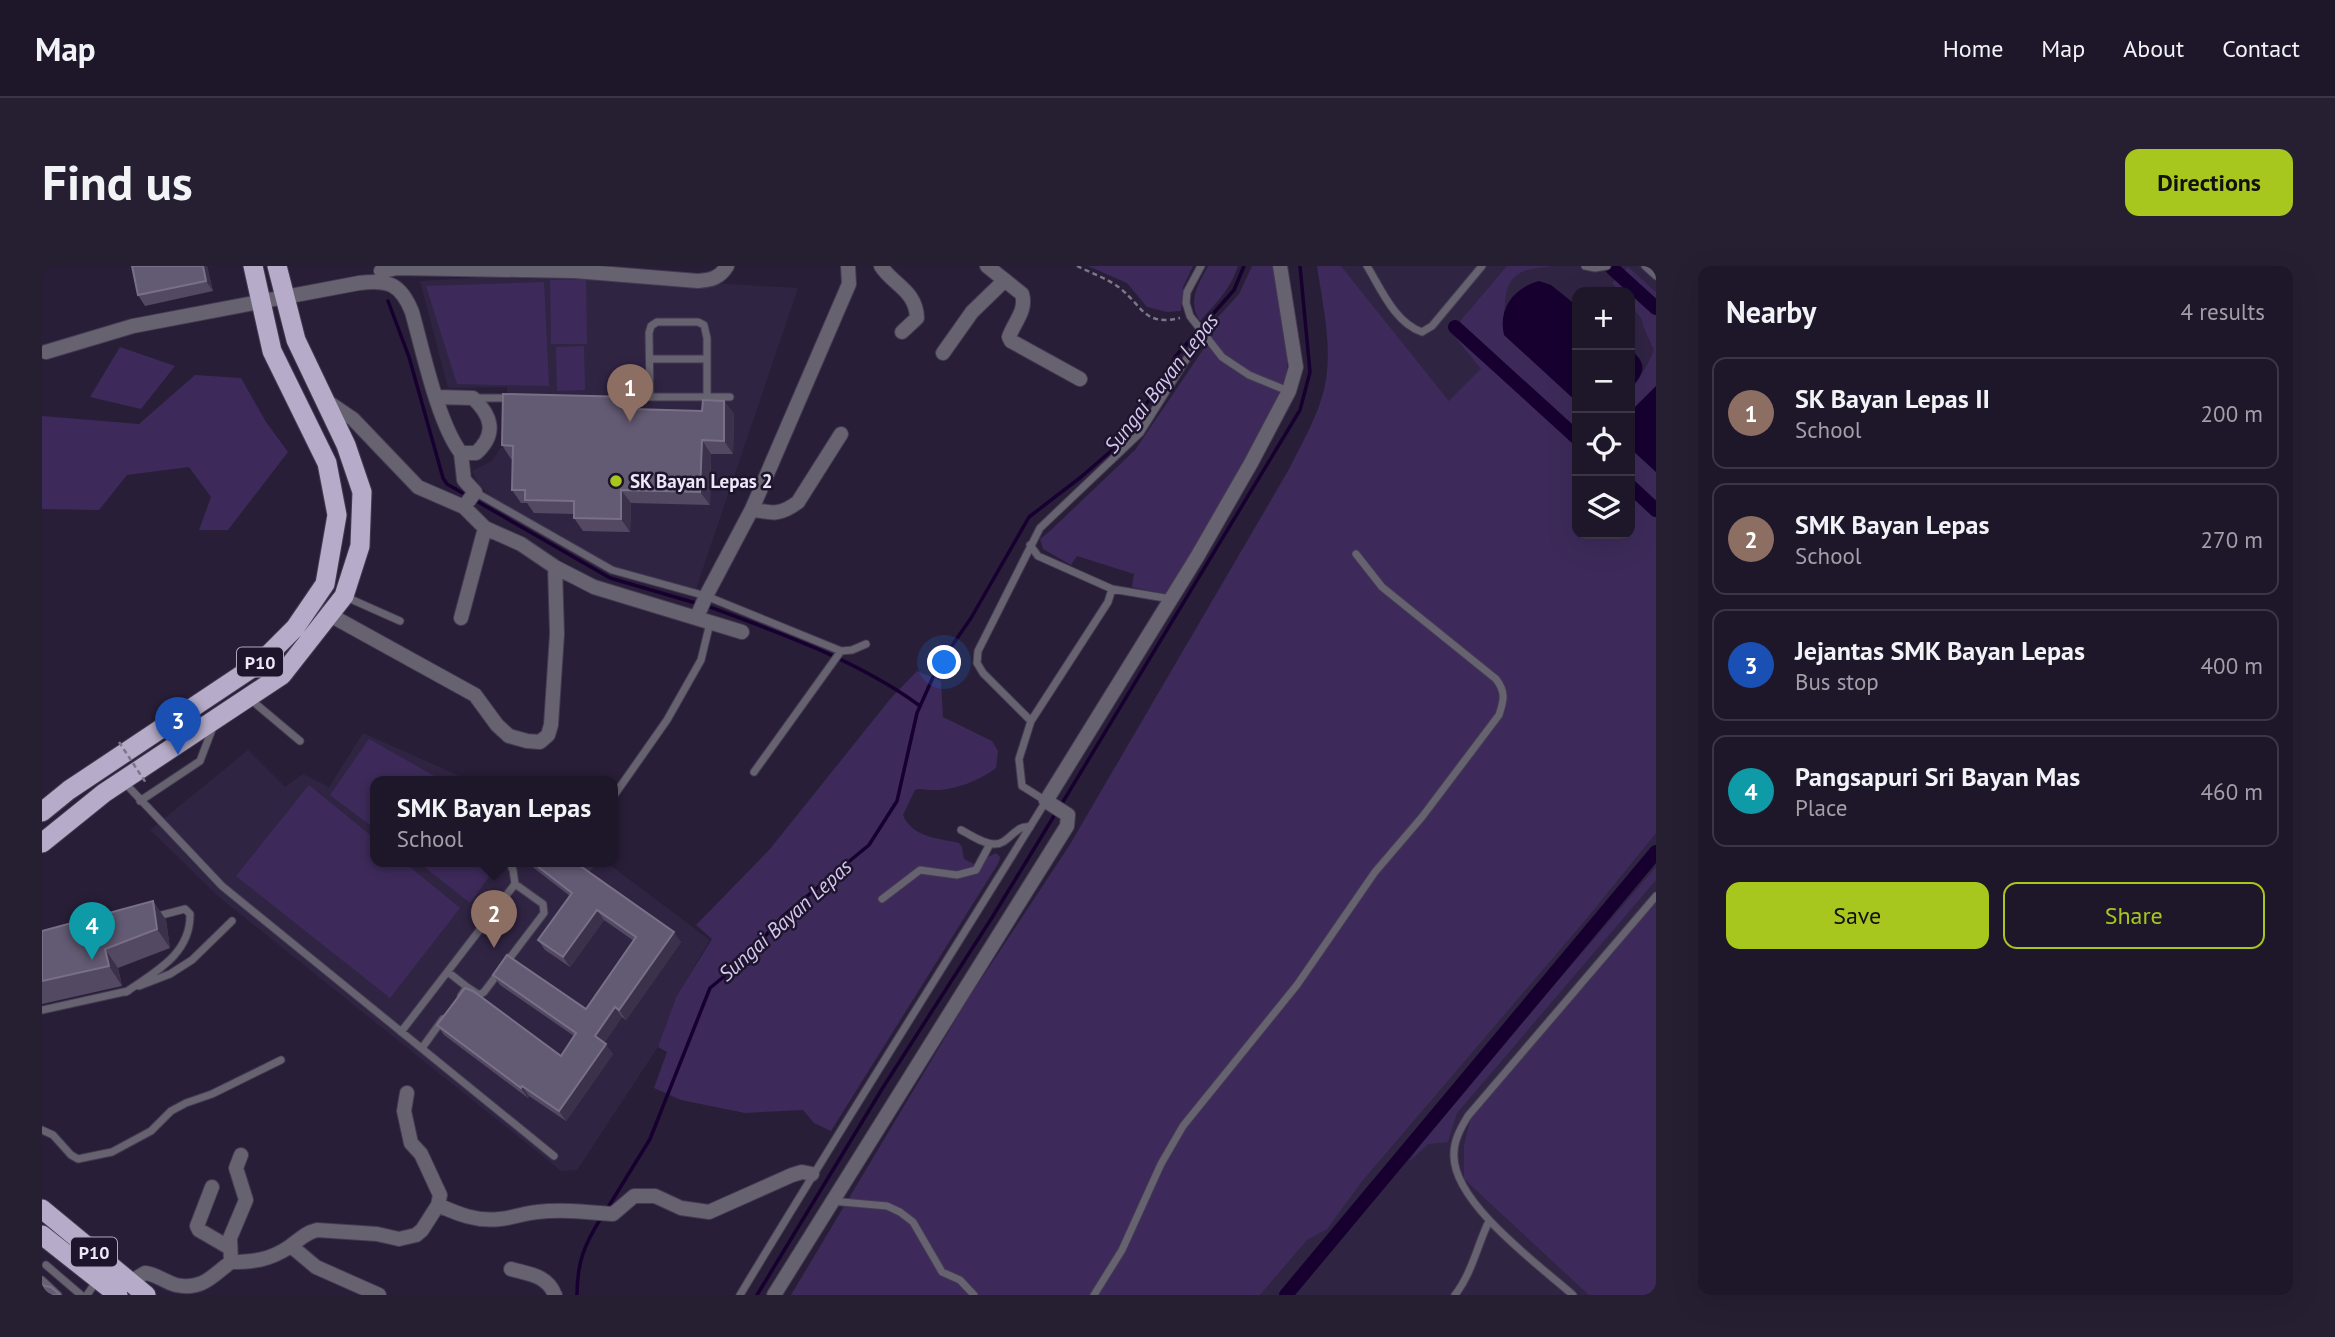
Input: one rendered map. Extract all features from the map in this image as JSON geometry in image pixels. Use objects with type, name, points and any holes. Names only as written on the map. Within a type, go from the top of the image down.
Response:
[{"type":"highway","name":"P10","points":[[42,812],[69,790],[261,662],[295,628],[325,584],[337,515],[327,463],[272,351],[253,266]]},
{"type":"highway","name":"P10","points":[[42,843],[123,780],[282,675],[344,596],[360,545],[362,492],[328,402],[296,340],[277,266]]},
{"type":"highway","name":"P10","points":[[42,1209],[124,1289]]},
{"type":"highway","name":"P10","points":[[42,1234],[63,1252],[92,1287],[124,1289],[146,1295]]},
{"type":"street","points":[[46,352],[133,326],[359,283],[397,268],[575,271],[710,280],[720,276],[727,266]]},
{"type":"street","points":[[703,610],[752,509],[849,284],[848,266]]},
{"type":"street","points":[[881,266],[901,285],[916,307],[917,318],[902,332]]},
{"type":"street","points":[[987,266],[1022,294],[1024,300],[1021,315],[1009,337],[1010,341],[1080,379]]},
{"type":"street","points":[[774,1295],[1067,826],[1069,820],[1066,813],[1048,802],[1251,463],[1289,391],[1296,366],[1280,266]]},
{"type":"street","points":[[381,273],[396,286],[408,302],[449,433],[461,453],[464,480],[470,499],[485,528],[521,544],[555,567],[594,587],[703,610],[742,632]]},
{"type":"street","points":[[943,353],[972,312],[1005,280]]},
{"type":"street","points":[[438,397],[473,398],[488,416],[488,440],[476,453],[461,453]]},
{"type":"street","points":[[328,402],[353,419],[418,487],[470,499]]},
{"type":"street","points":[[752,509],[773,515],[798,502],[841,434]]},
{"type":"street","points":[[461,618],[485,528]]},
{"type":"street","points":[[330,615],[475,695],[509,737],[540,742],[548,735],[551,725],[557,634],[555,567]]},
{"type":"street","points":[[212,1187],[197,1226],[230,1255],[251,1263],[291,1246],[308,1232],[317,1230],[407,1239],[422,1230],[438,1205],[440,1195],[430,1170],[411,1143],[404,1111],[407,1093]]},
{"type":"street","points":[[124,1289],[145,1273],[176,1285],[209,1281],[230,1255],[233,1229],[246,1200],[236,1168],[241,1155]]},
{"type":"street","points":[[438,1205],[461,1216],[500,1219],[536,1212],[587,1211],[613,1214],[634,1196],[655,1196],[681,1208],[709,1212],[792,1175],[802,1172],[812,1174]]},
{"type":"street","points":[[291,1246],[316,1267],[350,1289],[379,1295]]},
{"type":"street","points":[[511,1269],[542,1277],[555,1295]]},
{"type":"lane","points":[[1201,266],[1187,292],[1186,303],[1191,318],[1222,357],[1249,375],[1289,391]]},
{"type":"lane","points":[[1367,266],[1397,313],[1410,328],[1422,332],[1432,326],[1482,266]]},
{"type":"lane","points":[[1585,266],[1607,266]]},
{"type":"lane","points":[[1645,266],[1656,276]]},
{"type":"lane","points":[[650,397],[649,333],[651,326],[657,322],[698,322],[704,325],[707,338],[707,397]]},
{"type":"lane","points":[[1031,721],[983,673],[977,663],[978,651],[1040,528],[1140,433],[1204,334]]},
{"type":"lane","points":[[650,359],[707,359]]},
{"type":"lane","points":[[611,397],[730,397]]},
{"type":"lane","points":[[473,398],[520,398]]},
{"type":"lane","points":[[470,499],[612,570],[703,610],[838,654],[866,645]]},
{"type":"lane","points":[[1030,545],[1038,556],[1112,589],[1171,599]]},
{"type":"lane","points":[[1094,1295],[1122,1250],[1161,1164],[1183,1126],[1297,985],[1375,872],[1422,817],[1499,715],[1504,690],[1496,679],[1382,587],[1356,554]]},
{"type":"lane","points":[[740,1295],[812,1174],[1048,802],[1021,786],[1019,759],[1031,721],[1108,602],[1112,589]]},
{"type":"lane","points":[[344,596],[400,621]]},
{"type":"lane","points":[[618,790],[674,708],[701,660],[703,610]]},
{"type":"lane","points":[[754,772],[838,654]]},
{"type":"lane","points":[[247,697],[300,741]]},
{"type":"lane","points":[[140,801],[200,761],[215,719]]},
{"type":"lane","points":[[123,780],[222,886],[554,1156]]},
{"type":"lane","points":[[961,830],[990,844],[1000,844],[1020,827],[1030,827]]},
{"type":"lane","points":[[882,899],[920,870],[957,875],[976,870],[990,844]]},
{"type":"lane","points":[[401,1031],[515,884],[512,867]]},
{"type":"lane","points":[[448,972],[479,995],[484,992],[544,912],[543,904],[515,884]]},
{"type":"lane","points":[[1573,1295],[1489,1221],[1457,1175],[1454,1156],[1457,1135],[1468,1116],[1656,896]]},
{"type":"lane","points":[[126,992],[169,961],[185,943],[190,914],[185,909],[140,920]]},
{"type":"lane","points":[[42,1010],[126,992],[170,974],[232,921]]},
{"type":"lane","points":[[422,1048],[467,987]]},
{"type":"lane","points":[[42,1130],[48,1131],[71,1155],[78,1158],[112,1152],[151,1131],[171,1111],[281,1060]]},
{"type":"lane","points":[[831,1201],[887,1206],[900,1212],[918,1229],[942,1272],[960,1280],[974,1295]]},
{"type":"lane","points":[[1455,1295],[1472,1267],[1481,1236],[1489,1221]]},
{"type":"lane","points":[[63,1252],[44,1266],[81,1295]]},
{"type":"lane","points":[[42,1280],[58,1295]]},
{"type":"path","points":[[1077,266],[1121,289],[1153,319],[1165,321],[1191,318]]},
{"type":"path","points":[[119,742],[146,782]]},
{"type":"shaded area","points":[[1088,266],[1193,266],[1183,287],[1181,311],[1167,312],[1147,307],[1127,283]]},
{"type":"shaded area","points":[[1208,266],[1238,266],[1227,289],[1200,321],[1194,307],[1195,293]]},
{"type":"shaded area","points":[[1252,266],[1275,266],[1287,346],[1287,373],[1276,400],[1209,524],[1165,594],[1132,587],[1134,574],[1077,556],[1071,565],[1043,549],[1040,539],[1135,450],[1213,335],[1208,328],[1239,294]]},
{"type":"shaded area","points":[[1317,266],[1341,266],[1449,401],[1481,369],[1451,332],[1507,266],[1554,266],[1527,270],[1510,282],[1505,301],[1504,335],[1572,397],[1572,539],[1635,539],[1635,453],[1656,472],[1656,833],[1587,918],[1363,1180],[1327,1229],[1307,1240],[1260,1295],[791,1295],[968,999],[1069,846],[1288,471],[1322,397],[1328,365],[1327,332]]},
{"type":"shaded area","points":[[1341,266],[1656,266],[1656,657],[1577,539],[1635,539],[1635,287],[1572,287],[1572,532],[1471,381],[1449,401]]},
{"type":"shaded area","points":[[1628,267],[1656,292],[1656,386],[1635,407],[1635,383],[1654,350],[1642,320],[1635,311],[1635,287],[1616,287],[1612,283]]},
{"type":"shaded area","points":[[549,274],[798,288],[696,589],[610,566],[498,502],[480,486],[472,471],[492,461],[500,448],[508,446],[507,387],[448,388],[420,281]]},
{"type":"shaded area","points":[[586,279],[587,344],[551,344],[550,280]]},
{"type":"shaded area","points":[[1539,281],[1551,285],[1572,302],[1572,397],[1504,335],[1503,317],[1506,308],[1515,294]]},
{"type":"shaded area","points":[[544,282],[549,386],[457,384],[426,286]]},
{"type":"shaded area","points":[[584,346],[585,390],[557,391],[556,347]]},
{"type":"shaded area","points":[[120,347],[175,366],[141,409],[90,397]]},
{"type":"shaded area","points":[[1635,354],[1642,365],[1635,384]]},
{"type":"shaded area","points":[[195,375],[241,378],[266,422],[288,452],[228,530],[199,530],[211,497],[189,467],[127,475],[99,510],[42,509],[42,416],[139,424]]},
{"type":"shaded area","points":[[1656,386],[1656,472],[1635,453],[1635,407]]},
{"type":"shaded area","points":[[917,671],[941,681],[943,717],[992,741],[998,751],[996,768],[974,781],[948,789],[915,790],[903,815],[912,828],[919,832],[959,843],[964,859],[974,864],[996,853],[1000,857],[831,1131],[814,1123],[803,1110],[745,1113],[681,1100],[654,1088],[667,1052],[658,1047],[676,997],[712,939],[696,925],[770,849],[891,698]]},
{"type":"shaded area","points":[[363,733],[460,776],[370,776],[370,867],[613,867],[710,940],[676,997],[658,1047],[577,1170],[561,1171],[219,897],[150,830],[248,750],[285,787],[303,774],[329,787]]},
{"type":"shaded area","points":[[369,739],[434,776],[370,776],[370,825],[330,795]]},
{"type":"shaded area","points":[[309,785],[370,835],[370,867],[410,867],[460,908],[390,998],[236,876]]},
{"type":"shaded area","points":[[1656,808],[1656,1295],[1260,1295],[1462,1056]]},
{"type":"shaded area","points":[[424,867],[496,867],[470,903]]},
{"type":"shaded area","points":[[1656,867],[1656,880],[1457,1113],[1448,1142],[1428,1144],[1408,1163],[1432,1127]]},
{"type":"shaded area","points":[[1656,900],[1656,1295],[1589,1295],[1464,1179],[1464,1146],[1471,1116]]},
{"type":"building","points":[[132,266],[203,266],[206,281],[138,295]]},
{"type":"building","name":"SK Bayan Lepas 2","points":[[503,394],[632,397],[632,409],[702,411],[703,400],[724,401],[724,441],[702,440],[700,492],[621,490],[621,519],[574,518],[574,501],[525,500],[525,490],[512,490],[513,446],[502,445]]},
{"type":"building","points":[[538,867],[582,867],[674,932],[619,1010],[615,1007],[595,1036],[606,1044],[559,1111],[522,1086],[521,1088],[437,1025],[465,988],[473,991],[561,1056],[576,1033],[493,975],[507,955],[586,1009],[636,937],[597,910],[563,957],[538,940],[572,893]]},
{"type":"building","points":[[153,901],[157,929],[105,949],[109,966],[42,981],[42,931]]},
{"type":"building","points":[[42,1284],[51,1287],[60,1295],[42,1295]]},
{"type":"waterway","name":"Sungai Bayan Lepas","points":[[607,1209],[650,1139],[710,988],[743,961],[783,916],[869,845],[897,801],[917,713],[938,666],[971,618],[1029,517],[1111,451],[1167,376],[1175,357],[1234,290],[1244,266]]},
{"type":"waterway","points":[[1061,805],[1300,410],[1310,372],[1300,266]]},
{"type":"waterway","points":[[1612,268],[1656,308]]},
{"type":"waterway","points":[[388,301],[409,357],[443,478],[447,484],[466,495]]},
{"type":"waterway","points":[[1455,327],[1572,433]]},
{"type":"waterway","points":[[1635,491],[1656,510]]},
{"type":"waterway","points":[[473,499],[610,578],[699,604]]},
{"type":"waterway","points":[[707,606],[845,661],[920,706]]},
{"type":"waterway","points":[[757,1295],[882,1089],[1057,811]]},
{"type":"waterway","points":[[1286,1295],[1656,852]]},
{"type":"waterway","name":"Sungai Bayan Lepas","points":[[577,1295],[578,1273],[583,1255],[601,1218]]},
{"type":"place","name":"SK Bayan Lepas II","points":[[630,422]]},
{"type":"place","name":"SK Bayan Lepas 2","points":[[616,481]]},
{"type":"place","name":"Jejantas SMK Bayan Lepas","points":[[178,755]]},
{"type":"place","name":"SMK Bayan Lepas","points":[[494,948]]},
{"type":"place","name":"Pangsapuri Sri Bayan Mas","points":[[92,960]]}]
